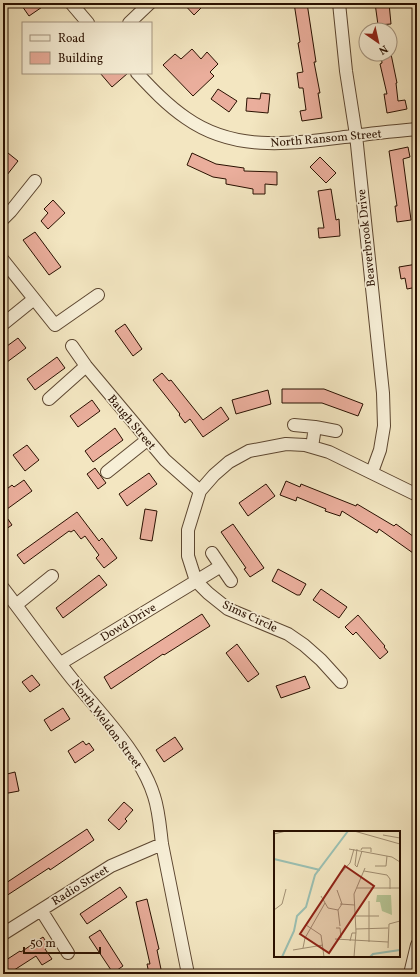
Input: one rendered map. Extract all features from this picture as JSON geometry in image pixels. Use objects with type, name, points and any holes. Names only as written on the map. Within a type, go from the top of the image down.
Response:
[{"type":"street","points":[[71,3],[87,22]]},
{"type":"street","points":[[130,22],[150,3]]},
{"type":"street","name":"Beaverbrook Drive","points":[[339,3],[346,71],[356,135],[383,393],[384,426],[380,450],[372,472]]},
{"type":"street","name":"North Ransom Street","points":[[138,74],[186,119],[201,127],[231,139],[263,144],[280,144],[417,129]]},
{"type":"street","points":[[3,219],[34,181]]},
{"type":"street","points":[[3,260],[55,325],[98,295]]},
{"type":"street","points":[[3,324],[34,299]]},
{"type":"street","name":"Baugh Street","points":[[72,346],[86,366],[147,440],[165,460],[200,491]]},
{"type":"street","points":[[50,399],[86,366]]},
{"type":"street","points":[[294,425],[336,431]]},
{"type":"street","points":[[312,447],[315,427]]},
{"type":"street","points":[[107,472],[147,440]]},
{"type":"street","name":"Sims Circle","points":[[341,682],[321,660],[304,645],[288,634],[228,608],[208,593],[196,581],[188,556],[188,530],[200,491],[214,475],[229,462],[250,451],[286,444],[305,445],[329,452],[417,495]]},
{"type":"street","points":[[212,553],[230,581]]},
{"type":"street","name":"Dowd Drive","points":[[61,663],[221,566]]},
{"type":"street","points":[[16,605],[52,576]]},
{"type":"street","name":"North Weldon Street","points":[[3,588],[131,752],[154,796],[188,974]]},
{"type":"street","name":"Radio Street","points":[[3,934],[111,866],[162,844]]},
{"type":"street","points":[[41,910],[68,953]]},
{"type":"street","points":[[410,974],[417,945]]},
{"type":"building","points":[[20,3],[48,3],[29,16]]},
{"type":"building","points":[[183,3],[206,3],[194,15]]},
{"type":"building","points":[[294,3],[307,3],[316,62],[314,62],[320,93],[318,93],[322,118],[302,121],[300,111],[306,110],[303,88],[299,88],[297,73],[303,72],[298,43],[300,42]]},
{"type":"building","points":[[375,3],[389,3],[391,22],[378,22]]},
{"type":"building","points":[[192,49],[201,59],[207,52],[218,64],[210,72],[214,76],[193,96],[163,65],[175,54],[181,59]]},
{"type":"building","points":[[393,62],[397,83],[398,101],[405,100],[407,109],[387,113],[384,94],[387,94],[380,64]]},
{"type":"building","points":[[101,74],[127,74],[112,87]]},
{"type":"building","points":[[218,89],[237,101],[229,112],[211,99]]},
{"type":"building","points":[[261,93],[270,94],[268,113],[246,111],[247,98],[260,99]]},
{"type":"building","points":[[408,147],[410,157],[403,159],[411,220],[397,222],[395,206],[397,206],[389,151]]},
{"type":"building","points":[[8,153],[18,161],[3,180],[3,160]]},
{"type":"building","points":[[192,153],[216,164],[244,168],[244,171],[277,172],[277,185],[265,184],[265,194],[253,194],[253,189],[226,184],[226,179],[213,177],[187,165]]},
{"type":"building","points":[[320,157],[336,173],[326,183],[310,167]]},
{"type":"building","points":[[331,189],[336,220],[339,219],[340,236],[319,238],[318,228],[324,228],[318,191]]},
{"type":"building","points":[[53,200],[65,213],[48,229],[41,221],[48,213],[44,209]]},
{"type":"building","points":[[35,232],[61,267],[49,275],[23,240]]},
{"type":"building","points":[[417,264],[417,287],[407,289],[405,278],[401,279],[399,267]]},
{"type":"building","points":[[125,324],[142,349],[133,356],[115,331]]},
{"type":"building","points":[[18,338],[26,348],[3,365],[3,349]]},
{"type":"building","points":[[57,357],[65,368],[35,390],[27,379]]},
{"type":"building","points":[[162,373],[169,381],[171,380],[203,420],[221,407],[229,419],[203,437],[190,419],[185,423],[179,415],[180,414],[153,380]]},
{"type":"building","points":[[282,389],[324,389],[363,404],[358,416],[322,403],[282,403]]},
{"type":"building","points":[[268,390],[271,404],[236,414],[232,400]]},
{"type":"building","points":[[92,400],[100,411],[78,427],[70,416]]},
{"type":"building","points":[[115,428],[123,440],[93,462],[85,451]]},
{"type":"building","points":[[27,445],[39,460],[25,471],[13,455]]},
{"type":"building","points":[[95,468],[106,483],[98,489],[87,474]]},
{"type":"building","points":[[149,473],[157,484],[127,506],[119,494]]},
{"type":"building","points":[[24,480],[32,491],[3,512],[3,492],[12,485],[14,487]]},
{"type":"building","points":[[286,481],[300,487],[301,484],[356,506],[357,504],[394,526],[396,524],[417,539],[417,548],[413,553],[379,529],[377,533],[342,511],[340,516],[325,511],[326,509],[297,497],[296,501],[280,495]]},
{"type":"building","points":[[266,484],[275,496],[248,516],[239,503]]},
{"type":"building","points":[[145,509],[157,511],[152,541],[140,539]]},
{"type":"building","points":[[3,512],[12,525],[3,531]]},
{"type":"building","points":[[77,512],[99,541],[102,538],[117,558],[104,568],[96,558],[99,555],[85,536],[81,539],[74,530],[71,532],[69,531],[24,564],[17,555]]},
{"type":"building","points":[[233,524],[264,568],[250,577],[244,569],[246,568],[221,532]]},
{"type":"building","points":[[278,569],[306,584],[300,595],[297,595],[272,581]]},
{"type":"building","points":[[99,575],[107,585],[63,618],[56,608]]},
{"type":"building","points":[[321,589],[347,607],[339,618],[313,600]]},
{"type":"building","points":[[202,614],[210,626],[164,655],[163,654],[111,689],[104,677]]},
{"type":"building","points":[[358,615],[385,646],[384,647],[388,652],[380,659],[356,632],[353,635],[345,627]]},
{"type":"building","points":[[237,644],[259,674],[248,682],[226,653]]},
{"type":"building","points":[[32,675],[40,685],[30,692],[22,682]]},
{"type":"building","points":[[305,676],[310,688],[281,698],[276,686]]},
{"type":"building","points":[[63,708],[70,719],[51,731],[44,720]]},
{"type":"building","points":[[175,737],[183,749],[164,762],[156,750]]},
{"type":"building","points":[[83,741],[86,745],[89,743],[94,750],[75,763],[68,751]]},
{"type":"building","points":[[15,772],[19,791],[3,794],[3,775]]},
{"type":"building","points":[[124,802],[133,810],[125,819],[127,821],[119,830],[108,820]]},
{"type":"building","points":[[87,829],[94,840],[50,870],[49,868],[3,898],[3,885]]},
{"type":"building","points":[[120,887],[127,897],[87,924],[80,914]]},
{"type":"building","points":[[147,899],[159,949],[157,950],[162,974],[149,974],[147,964],[150,964],[136,902]]},
{"type":"building","points":[[100,930],[123,966],[113,973],[89,937]]},
{"type":"building","points":[[43,937],[49,946],[45,949],[52,959],[42,965],[36,956],[8,974],[3,974],[3,962]]}]
